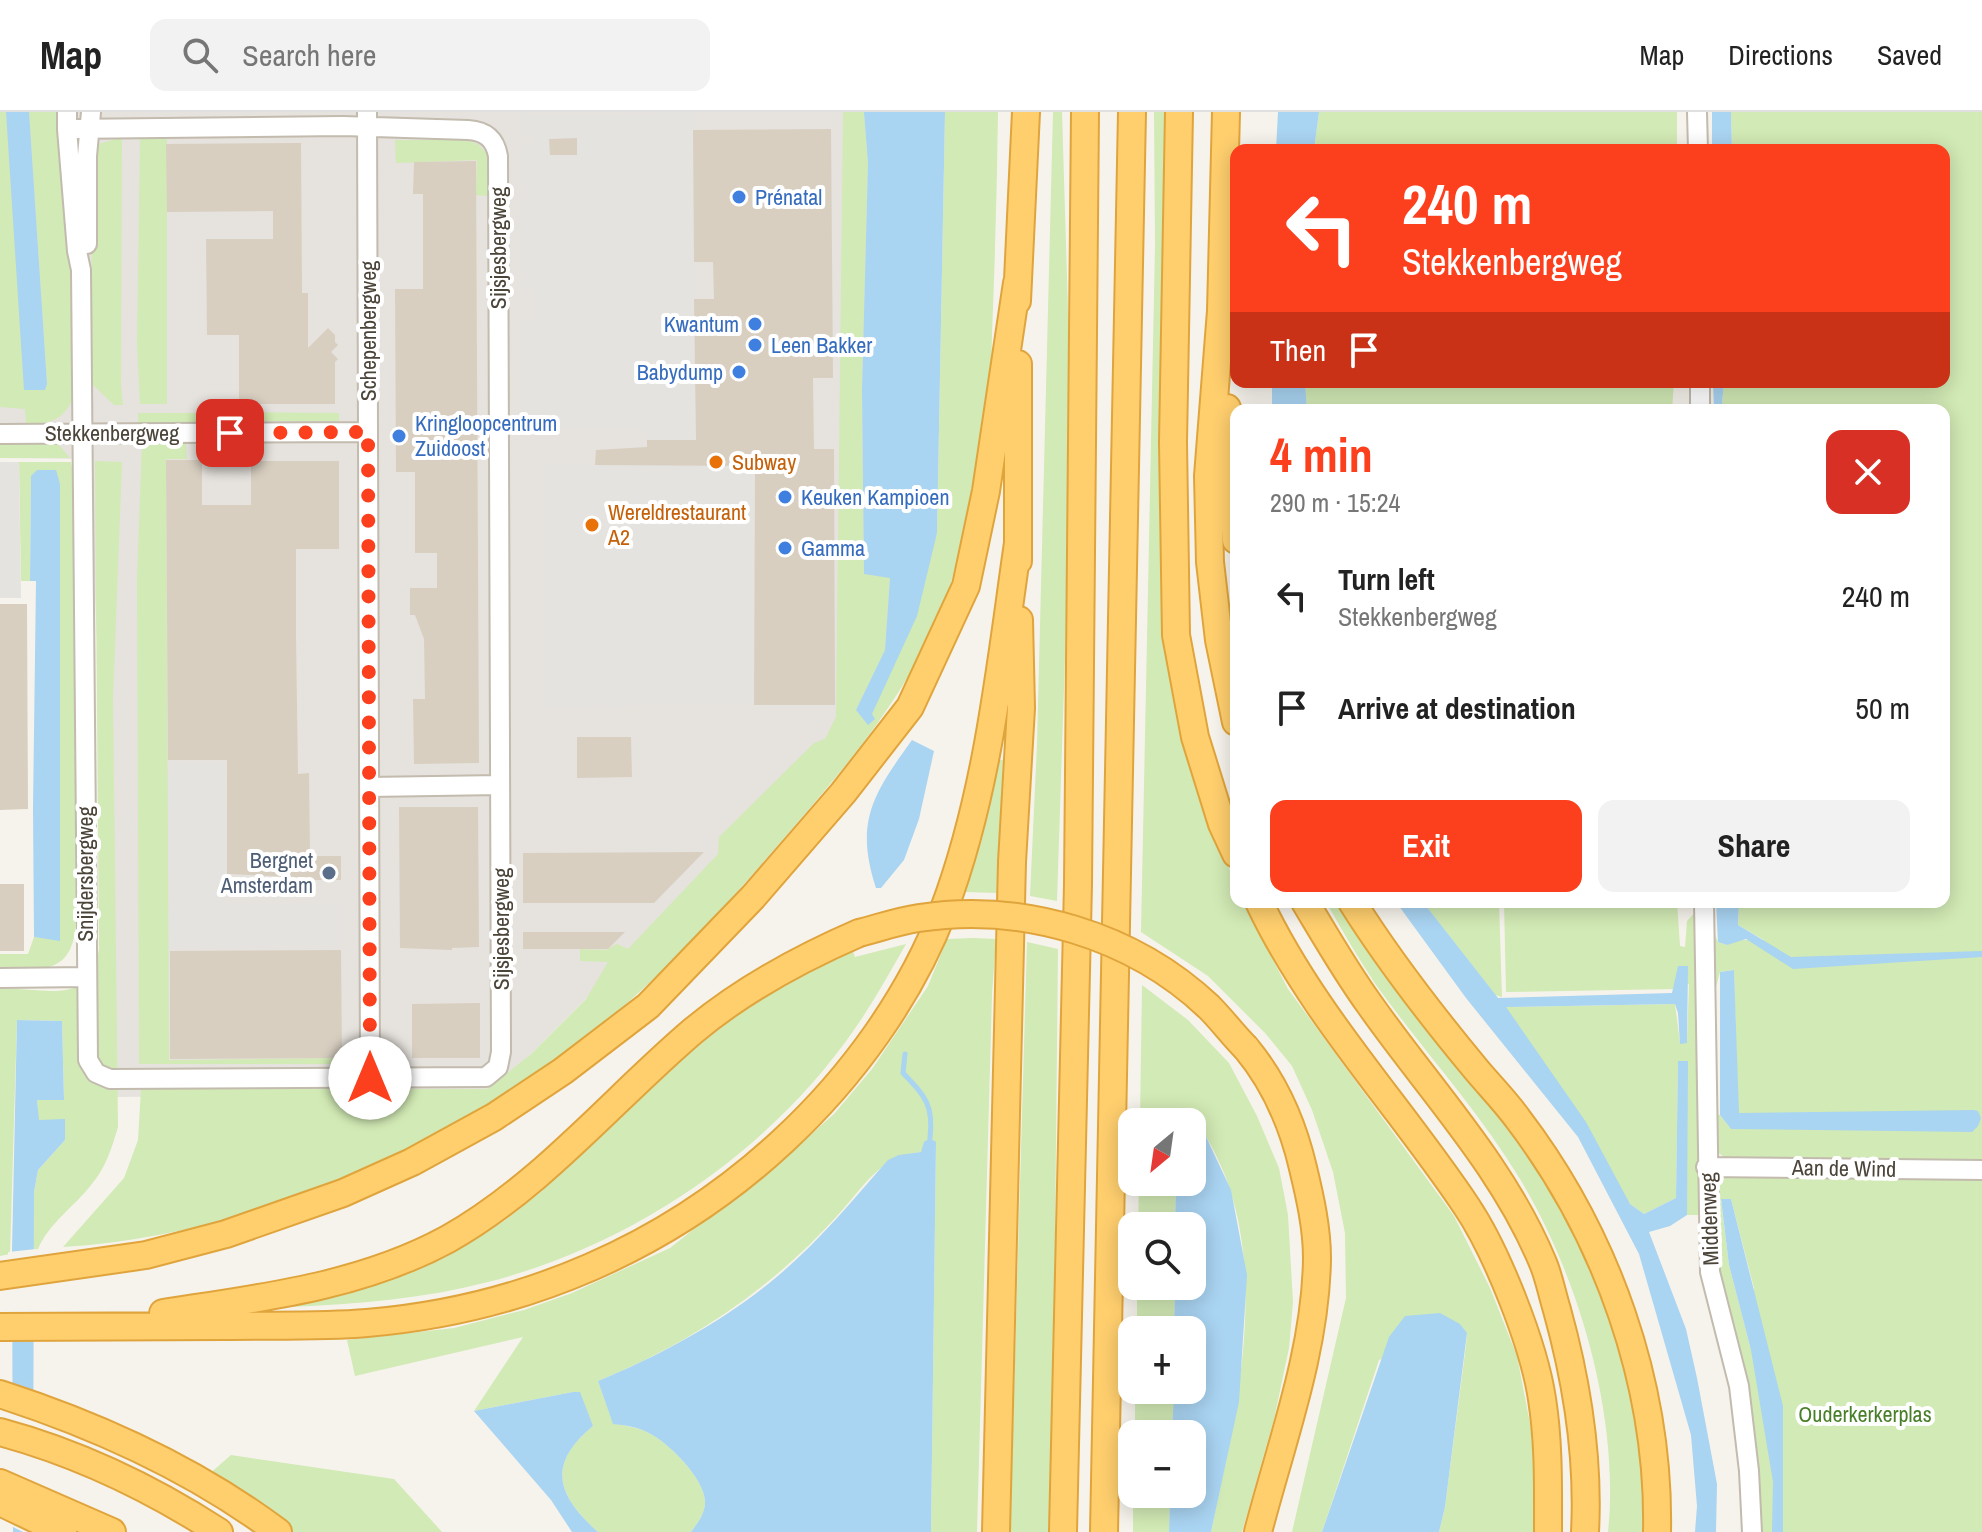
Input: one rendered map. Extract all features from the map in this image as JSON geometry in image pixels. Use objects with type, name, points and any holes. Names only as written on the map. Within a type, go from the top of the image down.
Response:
[{"type":"highway","points":[[996,1532],[1011,877],[1021,708],[1017,283],[1026,112]]},
{"type":"highway","points":[[1063,1532],[1077,900],[1085,112]]},
{"type":"highway","points":[[1104,1532],[1132,112]]},
{"type":"highway","points":[[1179,112],[1173,442],[1176,635],[1195,737],[1230,841]]},
{"type":"highway","points":[[1226,112],[1221,311],[1208,476],[1210,562],[1219,640],[1230,693]]},
{"type":"highway","points":[[0,1276],[146,1255],[226,1234],[343,1193],[412,1162],[494,1117],[636,1015],[659,995],[753,897],[843,793],[910,707],[966,586],[986,491],[1017,283]]},
{"type":"highway","points":[[1221,311],[1230,448]]},
{"type":"highway","points":[[0,1327],[345,1324],[409,1318],[479,1306],[566,1279],[622,1253],[672,1226],[749,1173],[799,1127],[870,1045],[913,975],[936,928],[960,862],[981,785],[1018,543]]},
{"type":"highway","points":[[1262,908],[1300,979],[1469,1210],[1504,1281],[1524,1331],[1542,1396],[1548,1462],[1548,1532]]},
{"type":"highway","points":[[1308,908],[1370,1006],[1457,1120],[1507,1193],[1543,1263],[1569,1352],[1585,1448],[1585,1532]]},
{"type":"highway","points":[[1356,908],[1415,993],[1518,1120],[1561,1184],[1594,1242],[1638,1367],[1658,1494],[1657,1532]]},
{"type":"highway","points":[[72,1327],[300,1292],[362,1275],[419,1254],[513,1195],[725,1005],[801,960],[859,933],[918,918],[975,914],[1017,917],[1086,933],[1145,960],[1176,981],[1208,1007],[1246,1048],[1282,1104],[1299,1150],[1311,1202],[1317,1257],[1305,1351],[1258,1532]]},
{"type":"highway","points":[[0,1394],[73,1418],[156,1456],[213,1488],[278,1532]]},
{"type":"highway","points":[[0,1432],[72,1455],[153,1493],[219,1532]]},
{"type":"highway","points":[[0,1483],[68,1523]]},
{"type":"highway","points":[[0,1502],[68,1523],[112,1532]]},
{"type":"street","points":[[1697,112],[1698,144]]},
{"type":"street","name":"Sijsjesbergweg","points":[[67,120],[367,120],[476,130],[490,138],[497,150],[501,1061],[494,1071]]},
{"type":"street","name":"Snijdersbergweg","points":[[67,120],[81,270],[88,1060],[103,1078],[479,1078],[494,1071]]},
{"type":"street","name":"Snijdersbergweg","points":[[81,270],[87,250],[87,156],[91,120]]},
{"type":"street","name":"Schepenbergweg","points":[[367,120],[370,1078]]},
{"type":"street","name":"Stekkenbergweg","points":[[0,434],[368,432]]},
{"type":"street","points":[[369,787],[500,785]]},
{"type":"street","name":"Middenweg","points":[[1704,908],[1710,1272],[1739,1386],[1749,1471],[1752,1532]]},
{"type":"street","points":[[0,978],[86,977]]},
{"type":"street","name":"Aan de Wind","points":[[1706,1167],[1982,1170]]},
{"type":"shaded area","points":[[0,112],[924,112],[901,645],[863,720],[492,1093],[117,1097],[89,459],[0,458]]},
{"type":"shaded area","points":[[693,113],[696,440],[647,440],[647,428],[521,429],[521,319],[534,319],[534,291],[521,291],[520,147],[533,147],[533,135],[520,134],[520,114]]},
{"type":"shaded area","points":[[0,462],[19,462],[21,598],[0,598]]},
{"type":"shaded area","points":[[544,465],[755,466],[754,705],[545,706]]},
{"type":"shaded area","points":[[168,762],[226,762],[228,905],[339,904],[339,946],[170,947]]},
{"type":"green space","points":[[0,112],[6,112],[10,164],[47,384],[29,112],[58,112],[73,260],[72,400],[59,417],[41,423],[26,424],[25,409],[0,407]]},
{"type":"green space","points":[[843,112],[864,112],[868,163],[862,390],[864,574],[890,577],[885,650],[856,710],[868,724],[937,533],[945,112],[998,112],[991,391],[986,440],[948,592],[935,626],[901,689],[837,775],[703,929],[633,998],[550,1064],[487,1105],[421,1142],[353,1175],[282,1202],[209,1224],[136,1239],[63,1247],[124,1178],[138,1140],[141,1089],[487,1089],[530,1055],[586,999],[608,962],[580,961],[580,949],[606,950],[617,944],[628,949],[718,854],[719,837],[814,743],[825,739],[836,717]]},
{"type":"green space","points":[[1053,112],[1062,112],[1072,443],[1057,901],[1030,896],[1037,744]]},
{"type":"green space","points":[[1154,112],[1189,112],[1166,632],[1221,848],[1230,870],[1230,908],[1246,908],[1288,989],[1454,1216],[1490,1288],[1517,1356],[1531,1429],[1536,1501],[1534,1532],[1439,1532],[1466,1345],[1467,1334],[1460,1324],[1379,1360],[1322,1532],[1292,1532],[1346,1298],[1345,1233],[1333,1172],[1312,1110],[1292,1066],[1265,1033],[1208,976],[1141,932],[1155,246]]},
{"type":"green space","points":[[1319,112],[1677,112],[1677,144],[1315,144]]},
{"type":"green space","name":"Ouderkerkerplas","points":[[1731,112],[1982,112],[1982,1532],[1749,1532],[1718,1290],[1714,1192],[1728,1173],[1726,1159],[1712,1147],[1713,1114],[1720,1115],[1731,1129],[1760,1129],[1762,1114],[1738,1113],[1734,970],[1720,972],[1710,1009],[1707,916],[1718,942],[1727,945],[1735,940],[1764,940],[1738,925],[1739,908],[1950,908],[1950,404],[1722,404],[1723,388],[1950,388],[1950,144],[1732,144]],"holes":[[[1731,1199],[1754,1288],[1750,1346],[1729,1265],[1721,1200]]]},
{"type":"green space","points":[[167,136],[167,404],[140,404],[137,345],[140,137]]},
{"type":"green space","points":[[122,137],[123,405],[114,405],[91,383],[92,146]]},
{"type":"green space","points":[[395,140],[465,140],[478,144],[488,155],[487,196],[476,195],[477,160],[396,163]]},
{"type":"green space","points":[[1305,388],[1674,388],[1672,404],[1307,404]]},
{"type":"green space","points":[[237,412],[339,413],[339,421],[242,421]]},
{"type":"green space","points":[[138,413],[222,413],[214,423],[138,424]]},
{"type":"green space","points":[[142,443],[186,443],[187,459],[166,459],[169,1060],[342,1058],[342,1064],[139,1064],[137,579]]},
{"type":"green space","points":[[0,444],[58,444],[70,458],[0,458]]},
{"type":"green space","points":[[95,461],[122,462],[113,698],[118,1127],[108,1158],[96,1179],[55,1223],[38,1249],[33,1250],[34,1192],[38,1170],[65,1140],[38,1120],[37,1099],[64,1099],[62,1021],[17,1020],[10,1254],[0,1256],[0,989],[49,991],[76,987],[86,980],[94,968],[99,949]]},
{"type":"green space","points":[[19,462],[71,462],[75,486],[76,923],[68,953],[61,961],[41,968],[0,969],[0,954],[28,954],[34,937],[60,940],[60,484],[31,476],[30,581],[21,581]]},
{"type":"green space","points":[[999,760],[1003,760],[998,893],[964,892],[982,839]]},
{"type":"green space","points":[[1329,908],[1347,908],[1536,1160],[1606,1296],[1632,1379],[1648,1532],[1608,1532],[1608,1442],[1591,1349],[1577,1303],[1541,1218],[1520,1179],[1486,1129],[1376,985]]},
{"type":"green space","points":[[1428,908],[1499,908],[1502,997],[1495,995]]},
{"type":"green space","points":[[1504,908],[1677,908],[1680,946],[1685,947],[1687,921],[1697,910],[1700,1215],[1687,1215],[1687,1062],[1678,1062],[1676,1198],[1644,1214],[1630,1204],[1505,1007],[1675,1004],[1680,1043],[1687,1043],[1689,984],[1674,989],[1506,992]]},
{"type":"green space","points":[[947,939],[996,939],[977,1532],[931,1532],[936,1143],[931,1138],[921,1152],[907,1154],[883,1166],[811,1243],[756,1291],[697,1332],[598,1381],[613,1423],[640,1429],[657,1438],[676,1454],[700,1485],[705,1504],[702,1516],[691,1532],[598,1532],[573,1505],[562,1479],[563,1466],[568,1453],[593,1426],[573,1392],[474,1411],[523,1337],[355,1376],[347,1340],[454,1328],[524,1310],[572,1293],[670,1248],[784,1158],[834,1114],[872,1069],[928,986]]},
{"type":"green space","points":[[1027,942],[1058,949],[1052,1532],[1010,1532]]},
{"type":"green space","points":[[906,944],[856,1027],[822,1072],[783,1114],[694,1187],[646,1218],[542,1266],[488,1282],[390,1300],[290,1307],[385,1282],[470,1243],[542,1191],[675,1065],[771,992],[853,951],[855,957]]},
{"type":"green space","points":[[1142,985],[1188,1020],[1229,1063],[1257,1116],[1279,1168],[1288,1215],[1293,1302],[1289,1348],[1274,1419],[1242,1532],[1211,1532],[1241,1371],[1245,1316],[1244,1261],[1235,1207],[1217,1157],[1206,1140],[1206,1108],[1140,1108]]},
{"type":"green space","points":[[1139,1196],[1176,1196],[1175,1212],[1138,1212]]},
{"type":"green space","points":[[1137,1300],[1175,1300],[1174,1316],[1137,1316]]},
{"type":"green space","points":[[1135,1404],[1173,1404],[1173,1420],[1135,1420]]},
{"type":"green space","points":[[231,1455],[394,1479],[442,1532],[290,1532],[208,1475]]},
{"type":"green space","points":[[1133,1508],[1170,1508],[1169,1532],[1133,1532]]},
{"type":"water","points":[[6,112],[29,112],[45,390],[24,390]]},
{"type":"water","points":[[864,112],[945,112],[937,533],[917,616],[872,714],[875,719],[868,725],[856,710],[885,650],[890,578],[864,574],[862,390],[868,163]]},
{"type":"water","points":[[1278,112],[1319,112],[1315,144],[1276,144]]},
{"type":"water","points":[[1712,112],[1731,112],[1732,144],[1712,144]]},
{"type":"water","points":[[1272,388],[1305,388],[1307,404],[1272,404]]},
{"type":"water","points":[[1713,388],[1723,388],[1722,404],[1714,404]]},
{"type":"water","points":[[37,470],[56,470],[60,484],[60,941],[34,937],[36,581],[30,581],[31,476]]},
{"type":"water","points":[[912,740],[934,751],[919,819],[904,860],[881,888],[876,888],[867,844],[872,809],[887,776]]},
{"type":"water","points":[[1400,908],[1428,908],[1498,998],[1672,993],[1678,966],[1688,966],[1687,1043],[1680,1044],[1675,1004],[1506,1007],[1586,1122],[1630,1204],[1644,1214],[1676,1198],[1678,1061],[1688,1061],[1687,1215],[1670,1226],[1649,1232],[1686,1329],[1697,1378],[1717,1484],[1716,1532],[1695,1532],[1697,1506],[1691,1435],[1639,1254],[1578,1137],[1466,998]]},
{"type":"water","points":[[1716,908],[1739,908],[1738,925],[1791,957],[1982,951],[1982,957],[1793,969],[1746,939],[1727,945],[1718,942]]},
{"type":"water","points":[[1734,970],[1739,1113],[1973,1110],[1978,1111],[1981,1118],[1978,1126],[1972,1132],[1731,1129],[1720,1115],[1720,972]]},
{"type":"water","points":[[17,1020],[62,1021],[64,1100],[37,1100],[39,1120],[65,1119],[65,1140],[38,1170],[34,1192],[33,1532],[13,1532],[12,1250]]},
{"type":"water","points":[[1206,1137],[1231,1190],[1247,1275],[1239,1402],[1211,1532],[1169,1532],[1170,1508],[1206,1508],[1206,1420],[1173,1420],[1173,1404],[1206,1404],[1206,1316],[1174,1316],[1175,1300],[1206,1300],[1206,1212],[1175,1212],[1176,1196],[1206,1196]]},
{"type":"water","points":[[930,1138],[936,1142],[931,1532],[691,1532],[702,1516],[705,1504],[700,1485],[676,1454],[657,1438],[636,1428],[613,1424],[598,1381],[644,1361],[733,1310],[789,1266],[819,1237],[888,1160],[921,1152],[924,1142]]},
{"type":"water","points":[[1721,1199],[1731,1199],[1783,1406],[1783,1532],[1772,1532],[1773,1482],[1751,1350],[1729,1265]]},
{"type":"water","points":[[1440,1313],[1460,1324],[1467,1333],[1445,1507],[1439,1532],[1322,1532],[1389,1337],[1405,1316]]},
{"type":"water","points":[[580,1392],[593,1426],[568,1453],[562,1479],[573,1505],[598,1532],[572,1532],[551,1500],[474,1411]]},
{"type":"pier","points":[[36,1249],[36,1339],[8,1339],[8,1252]]},
{"type":"pier","points":[[9,1383],[37,1391],[37,1532],[23,1532],[9,1525]]},
{"type":"building","points":[[831,129],[833,378],[813,378],[814,449],[834,449],[835,705],[754,705],[755,466],[595,465],[596,450],[647,447],[647,440],[696,440],[694,299],[714,299],[713,262],[694,262],[693,130]]},
{"type":"building","points":[[577,138],[577,155],[550,155],[549,139]]},
{"type":"building","points":[[301,143],[302,293],[308,293],[308,348],[328,328],[335,335],[338,345],[331,352],[338,359],[335,362],[335,404],[239,404],[239,335],[207,335],[206,239],[273,239],[273,211],[167,212],[166,144]]},
{"type":"building","points":[[476,161],[479,763],[414,764],[413,699],[425,699],[424,639],[415,615],[410,615],[410,588],[437,588],[437,553],[415,553],[415,472],[396,472],[395,289],[423,289],[423,194],[413,194],[414,162]]},
{"type":"building","points":[[166,460],[202,460],[202,505],[251,505],[251,461],[339,461],[339,549],[296,549],[296,635],[298,774],[309,773],[310,856],[341,856],[341,880],[294,880],[294,877],[227,874],[227,760],[168,760]]},
{"type":"building","points":[[0,604],[27,604],[28,809],[0,810]]},
{"type":"building","points":[[577,737],[631,737],[632,777],[577,778]]},
{"type":"building","points":[[399,807],[478,807],[479,947],[452,950],[400,948]]},
{"type":"building","points":[[704,852],[654,903],[523,903],[523,853]]},
{"type":"building","points":[[0,884],[24,884],[24,951],[0,951]]},
{"type":"building","points":[[523,932],[625,932],[608,949],[523,949]]},
{"type":"building","points":[[341,950],[342,1058],[170,1059],[170,951]]},
{"type":"building","points":[[480,1003],[480,1058],[412,1058],[412,1004]]},
{"type":"waterway","points":[[905,1054],[903,1073],[917,1088],[929,1109],[930,1138]]},
{"type":"place","name":"Prénatal","points":[[739,197]]},
{"type":"place","name":"Kwantum","points":[[755,324]]},
{"type":"place","name":"Leen Bakker","points":[[755,345]]},
{"type":"place","name":"Babydump","points":[[739,372]]},
{"type":"place","name":"Kringloopcentrum Zuidoost","points":[[399,436]]},
{"type":"place","name":"Subway","points":[[716,462]]},
{"type":"place","name":"Keuken Kampioen","points":[[785,497]]},
{"type":"place","name":"Wereldrestaurant A2","points":[[592,525]]},
{"type":"place","name":"Gamma","points":[[785,548]]},
{"type":"place","name":"Bergnet Amsterdam","points":[[329,873]]},
{"type":"route","points":[[230,433],[368,432],[370,1078]]}]
